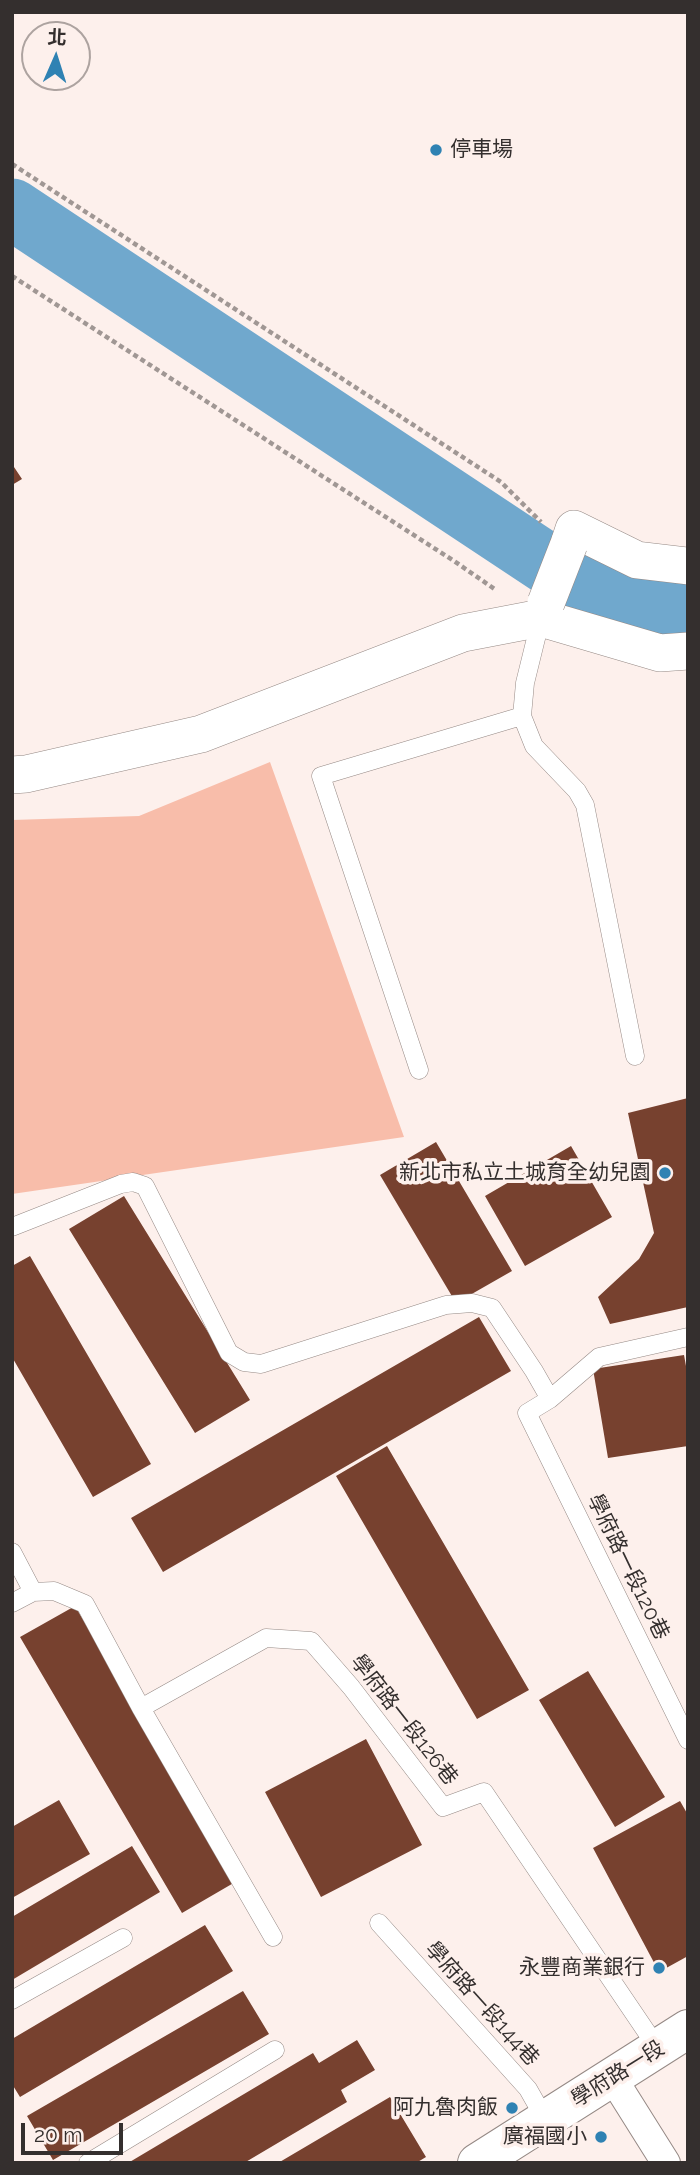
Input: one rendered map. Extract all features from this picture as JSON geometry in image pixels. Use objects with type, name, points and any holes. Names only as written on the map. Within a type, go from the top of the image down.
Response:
[{"type":"street","points":[[543,610],[563,533],[637,560],[688,566]]},
{"type":"street","points":[[12,775],[201,734],[463,633],[543,610],[660,653],[688,651]]},
{"type":"street","name":"學府路一段","points":[[477,2163],[688,2029]]},
{"type":"street","points":[[612,2077],[666,2163]]},
{"type":"lane","points":[[543,610],[525,683],[522,716],[534,746],[577,792],[585,805],[635,1056]]},
{"type":"lane","points":[[419,1070],[320,776],[522,716]]},
{"type":"lane","points":[[12,1227],[121,1184],[133,1182],[145,1186],[229,1353],[244,1362],[261,1364],[446,1305],[472,1303],[492,1308],[550,1399],[599,1357],[688,1337]]},
{"type":"lane","name":"學府路一段120巷","points":[[550,1399],[527,1413],[688,1740]]},
{"type":"lane","points":[[12,1552],[33,1592]]},
{"type":"lane","points":[[12,1603],[33,1592],[54,1591],[85,1604],[141,1709],[273,1937]]},
{"type":"lane","name":"學府路一段126巷","points":[[141,1709],[265,1638],[311,1641],[351,1687],[443,1807],[484,1792],[652,2040]]},
{"type":"lane","name":"學府路一段144巷","points":[[379,1923],[528,2090],[545,2119]]},
{"type":"lane","points":[[12,2000],[123,1938]]},
{"type":"lane","points":[[88,2163],[275,2050]]},
{"type":"path","points":[[12,164],[501,482],[563,533]]},
{"type":"path","points":[[12,276],[454,561],[505,597]]},
{"type":"shaded area","points":[[270,762],[404,1137],[12,1194],[12,820],[139,816]]},
{"type":"building","points":[[12,464],[22,479],[12,485]]},
{"type":"building","name":"新北市私立土城育全幼兒園","points":[[688,1098],[688,1307],[610,1324],[598,1297],[639,1259],[654,1233],[628,1113]]},
{"type":"building","points":[[436,1142],[512,1271],[456,1303],[380,1175]]},
{"type":"building","points":[[571,1146],[612,1217],[525,1266],[485,1196]]},
{"type":"building","points":[[124,1196],[250,1400],[195,1433],[69,1229]]},
{"type":"building","points":[[30,1256],[151,1464],[93,1497],[12,1357],[12,1266]]},
{"type":"building","points":[[479,1317],[511,1371],[163,1572],[131,1518]]},
{"type":"building","points":[[684,1355],[688,1377],[688,1446],[608,1458],[593,1369]]},
{"type":"building","points":[[387,1446],[529,1690],[477,1719],[336,1476]]},
{"type":"building","points":[[75,1606],[237,1881],[182,1913],[20,1637]]},
{"type":"building","points":[[588,1671],[665,1797],[615,1827],[539,1700]]},
{"type":"building","points":[[366,1739],[422,1845],[321,1897],[265,1792]]},
{"type":"building","points":[[59,1800],[90,1854],[12,1898],[12,1827]]},
{"type":"building","points":[[680,1801],[688,1815],[688,1956],[659,1972],[593,1848]]},
{"type":"building","points":[[132,1846],[160,1892],[12,1980],[12,1917]]},
{"type":"building","points":[[205,1925],[233,1971],[20,2097],[12,2084],[12,2039]]},
{"type":"building","points":[[243,1991],[269,2034],[53,2160],[27,2116]]},
{"type":"building","points":[[357,2040],[375,2070],[341,2090],[347,2102],[244,2163],[128,2163],[313,2053],[319,2063]]},
{"type":"building","points":[[390,2097],[426,2157],[416,2163],[278,2163]]},
{"type":"waterway","points":[[12,209],[587,590],[688,608]]},
{"type":"place","name":"停車場","points":[[436,150]]},
{"type":"place","name":"新北市私立土城育全幼兒園","points":[[665,1173]]},
{"type":"place","name":"永豐商業銀行","points":[[659,1968]]},
{"type":"place","name":"阿九魯肉飯","points":[[512,2108]]},
{"type":"place","name":"廣福國小","points":[[601,2137]]}]
